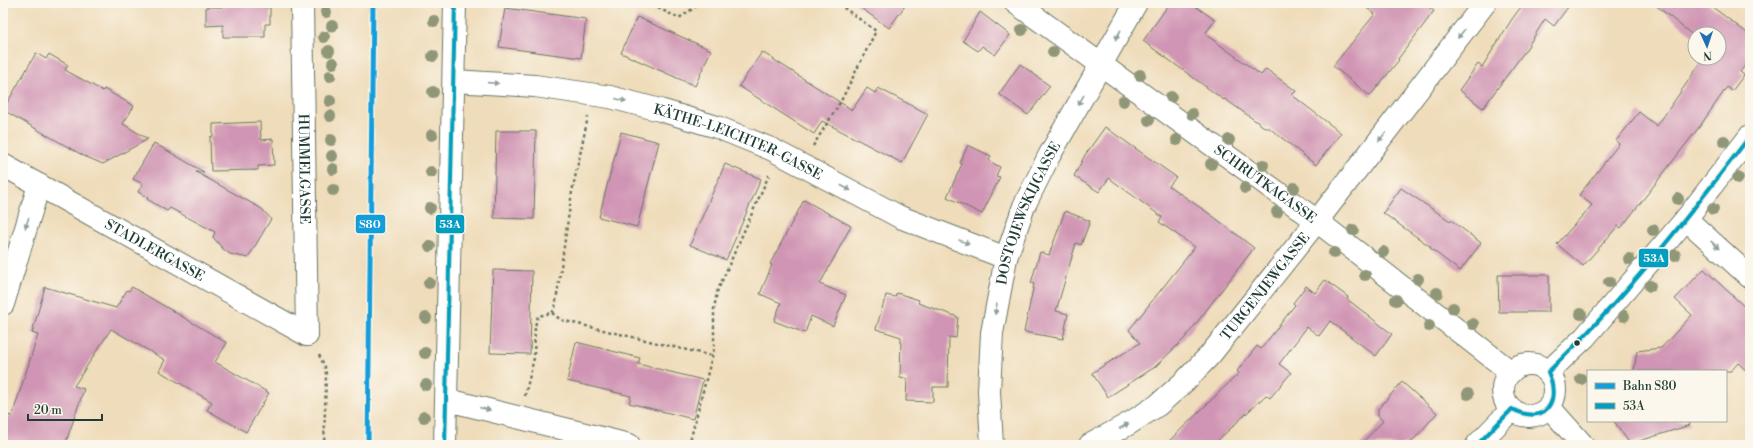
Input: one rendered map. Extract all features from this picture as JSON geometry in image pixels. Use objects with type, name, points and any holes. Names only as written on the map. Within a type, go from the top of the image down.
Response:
[{"type":"street","name":"HUMMELGASSE","points":[[302,3],[307,335]]},
{"type":"street","points":[[445,445],[455,3]]},
{"type":"street","name":"SCHRUTKAGASSE","points":[[1016,3],[1317,221],[1510,372]]},
{"type":"street","name":"DOSTOJEWSKIJGASSE","points":[[992,445],[989,390],[992,333],[1006,258],[1024,206],[1048,156],[1136,3]]},
{"type":"street","name":"TURGENJEWGASSE","points":[[1090,445],[1130,423],[1158,405],[1185,382],[1210,355],[1317,221],[1485,3]]},
{"type":"street","name":"KÄTHE-LEICHTER-GASSE","points":[[454,81],[534,86],[592,94],[660,110],[716,127],[779,153],[900,217],[1006,258]]},
{"type":"street","points":[[1548,372],[1584,337],[1686,219],[1750,136]]},
{"type":"street","name":"STADLERGASSE","points":[[3,165],[307,335]]},
{"type":"street","points":[[3,304],[38,185]]},
{"type":"street","points":[[1686,219],[1750,277]]},
{"type":"street","points":[[1529,364],[1540,367],[1548,372],[1553,381],[1555,390],[1554,400],[1549,407],[1540,413],[1526,416],[1512,409],[1506,401],[1503,391],[1505,381],[1510,372],[1518,366],[1529,364]]},
{"type":"street","points":[[447,402],[460,403],[629,445]]},
{"type":"street","points":[[1549,407],[1583,445]]},
{"type":"street","points":[[1477,445],[1512,409]]},
{"type":"path","points":[[647,3],[679,18],[701,3]]},
{"type":"path","points":[[802,165],[841,101],[876,31],[837,3]]},
{"type":"path","points":[[520,418],[534,358],[535,326],[538,316],[552,313],[555,308],[572,192],[592,94]]},
{"type":"path","points":[[689,445],[714,349],[714,309],[717,292],[779,153]]},
{"type":"path","points":[[552,313],[561,320],[712,356]]},
{"type":"path","points":[[307,335],[325,366],[324,445]]},
{"type":"building","points":[[265,3],[265,7],[270,7],[270,24],[265,24],[265,37],[223,37],[223,25],[206,26],[206,7],[223,7],[223,4]]},
{"type":"building","points":[[854,3],[907,3],[889,28]]},
{"type":"building","points":[[1170,3],[1191,3],[1215,20],[1205,34],[1261,75],[1266,69],[1296,91],[1292,95],[1341,133],[1316,165],[1268,127],[1267,129],[1225,99],[1224,100],[1143,41]]},
{"type":"building","points":[[1360,3],[1423,3],[1434,11],[1398,59],[1399,60],[1370,96],[1333,66],[1375,14]]},
{"type":"building","points":[[1524,3],[1571,3],[1554,26],[1545,19],[1525,51],[1483,108],[1459,90],[1478,64],[1482,67],[1512,19]]},
{"type":"building","points":[[1653,3],[1707,3],[1750,35],[1750,59],[1740,72],[1744,75],[1732,91],[1727,87],[1700,126],[1621,228],[1618,226],[1583,266],[1557,244],[1592,205],[1579,195],[1619,144],[1616,141],[1639,112],[1657,126],[1698,66],[1727,66],[1727,26],[1687,26],[1687,31]]},
{"type":"building","points":[[505,8],[586,19],[581,58],[499,47]]},
{"type":"building","points":[[980,12],[1010,35],[995,55],[982,46],[978,51],[963,41]]},
{"type":"building","points":[[637,17],[711,50],[695,86],[621,53]]},
{"type":"building","points":[[762,52],[852,110],[867,88],[875,93],[878,88],[928,114],[902,163],[822,121],[814,134],[739,86]]},
{"type":"building","points":[[36,53],[46,59],[49,54],[68,65],[65,70],[134,106],[123,124],[148,139],[103,164],[84,156],[3,110]]},
{"type":"building","points":[[1020,64],[1050,86],[1028,115],[999,94]]},
{"type":"building","points":[[260,122],[261,140],[273,139],[274,165],[258,166],[258,170],[211,171],[210,137],[213,136],[213,124]]},
{"type":"building","points":[[1105,127],[1176,177],[1169,186],[1214,217],[1254,248],[1185,338],[1155,367],[1108,397],[1092,373],[1140,343],[1129,330],[1195,247],[1159,222],[1162,217],[1109,178],[1099,192],[1074,176],[1085,155]]},
{"type":"building","points":[[496,131],[536,131],[534,219],[494,218]]},
{"type":"building","points":[[621,132],[659,142],[637,227],[599,217]]},
{"type":"building","points":[[154,143],[204,172],[196,172],[262,209],[271,219],[248,258],[230,254],[223,249],[213,237],[215,232],[170,208],[167,211],[138,192],[143,184],[133,179]]},
{"type":"building","points":[[968,145],[991,156],[989,161],[1000,167],[996,176],[1000,177],[982,214],[947,197],[962,164],[960,163]]},
{"type":"building","points":[[725,164],[761,179],[726,260],[690,245]]},
{"type":"building","points":[[1401,188],[1450,221],[1451,220],[1481,243],[1460,271],[1430,248],[1431,247],[1383,213]]},
{"type":"building","points":[[804,200],[851,226],[820,284],[846,295],[833,326],[811,316],[805,333],[774,321],[781,303],[760,294],[772,265],[770,264]]},
{"type":"building","points":[[1065,211],[1090,221],[1081,245],[1076,243],[1056,311],[1068,314],[1063,339],[1024,332],[1034,284],[1031,283],[1040,252],[1049,255]]},
{"type":"building","points":[[1704,269],[1750,312],[1750,374],[1738,363],[1731,371],[1634,370],[1637,351],[1661,348],[1692,315],[1675,299]]},
{"type":"building","points":[[493,270],[532,271],[530,354],[490,353]]},
{"type":"building","points":[[1498,275],[1549,275],[1549,312],[1499,312]]},
{"type":"building","points":[[1325,280],[1392,334],[1376,356],[1330,321],[1319,336],[1307,327],[1279,364],[1291,373],[1270,398],[1266,395],[1213,445],[1165,445],[1239,373],[1237,371],[1257,346],[1261,349],[1295,305],[1293,303],[1306,286],[1315,293]]},
{"type":"building","points":[[45,287],[116,308],[127,290],[129,291],[132,287],[227,343],[215,362],[269,393],[246,432],[207,410],[212,402],[159,371],[165,360],[111,329],[74,386],[84,389],[65,445],[3,445],[3,429],[7,415],[12,416],[38,335],[32,333]]},
{"type":"building","points":[[897,293],[919,300],[918,303],[958,317],[956,338],[949,337],[948,387],[933,387],[933,402],[906,401],[907,379],[900,378],[901,337],[876,329],[886,295],[895,297]]},
{"type":"building","points":[[576,342],[640,358],[638,364],[703,380],[693,419],[629,403],[631,396],[567,381]]},
{"type":"building","points":[[1402,382],[1437,413],[1409,445],[1360,445],[1383,421],[1378,416],[1378,409]]},
{"type":"building","points":[[1615,422],[1689,422],[1690,425],[1630,444]]},
{"type":"rail line","name":"S80","points":[[368,445],[373,3]]},
{"type":"transit line","name":"53A","points":[[445,445],[455,3]]},
{"type":"transit line","name":"53A","points":[[1548,372],[1576,345],[1654,258],[1750,136]]},
{"type":"transit line","name":"53A","points":[[1512,409],[1523,414],[1533,415],[1541,413],[1547,408],[1551,402],[1553,393],[1552,383],[1548,372]]},
{"type":"transit line","name":"53A","points":[[1477,445],[1512,409]]}]
